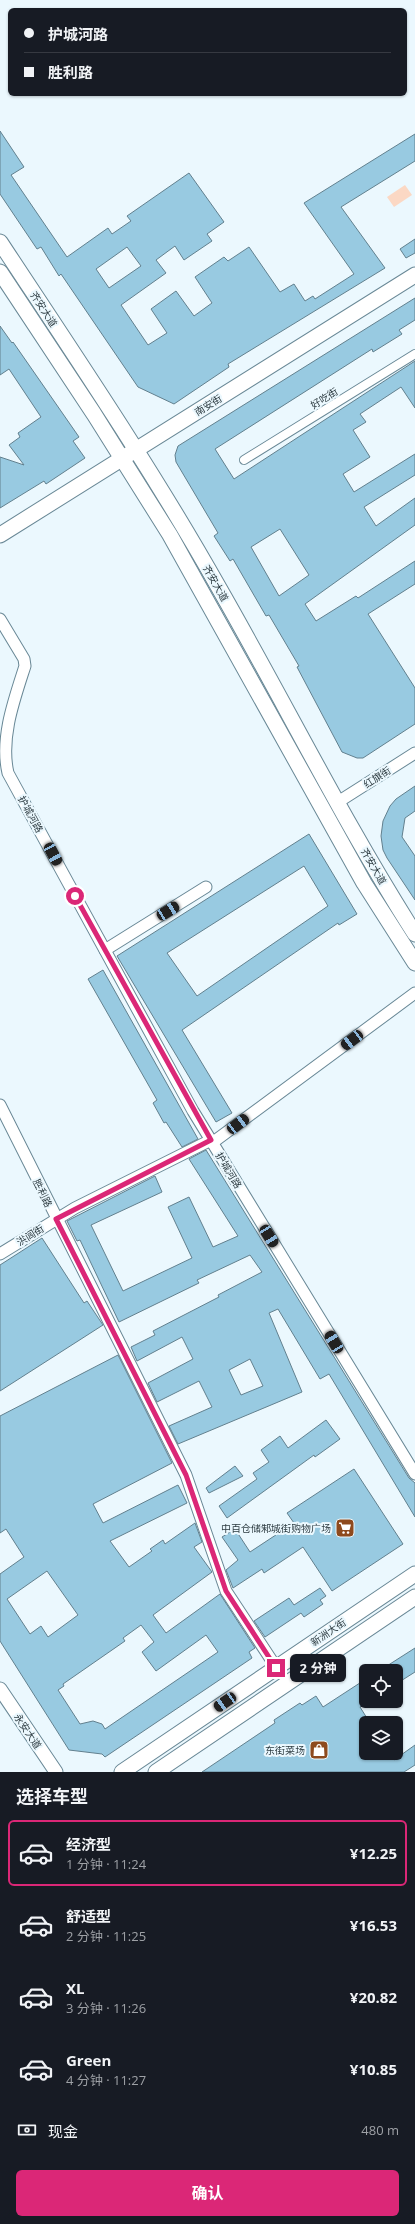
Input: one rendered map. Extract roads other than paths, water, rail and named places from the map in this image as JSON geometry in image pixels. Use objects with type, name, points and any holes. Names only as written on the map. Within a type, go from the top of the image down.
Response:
[{"type":"main road","name":"齐安大道","points":[[0,242],[136,450],[219,588],[378,875],[415,934]]},
{"type":"main road","name":"齐安大道","points":[[0,272],[122,458],[205,596],[364,883],[415,963]]},
{"type":"main road","name":"南安街","points":[[0,535],[415,275]]},
{"type":"main road","name":"新洲大街","points":[[122,1772],[415,1574]]},
{"type":"main road","name":"新洲大街","points":[[156,1772],[415,1597]]},
{"type":"street","name":"好吃街","points":[[244,460],[415,354]]},
{"type":"street","name":"护城河路","points":[[0,619],[24,659],[25,666],[1,744],[4,762],[8,772],[105,950],[212,1141],[415,1474]]},
{"type":"street","name":"红旗街","points":[[338,802],[415,752]]},
{"type":"street","points":[[105,950],[206,888]]},
{"type":"street","name":"洪闾街","points":[[0,1254],[56,1219],[212,1141],[415,993]]},
{"type":"street","name":"胜利路","points":[[0,1105],[186,1475],[226,1591],[276,1668]]},
{"type":"street","name":"永安大道","points":[[0,1689],[56,1772]]},
{"type":"place","name":"中百仓储邾城街购物广场","points":[[345,1528]]},
{"type":"place","name":"东街菜场","points":[[319,1750]]}]
